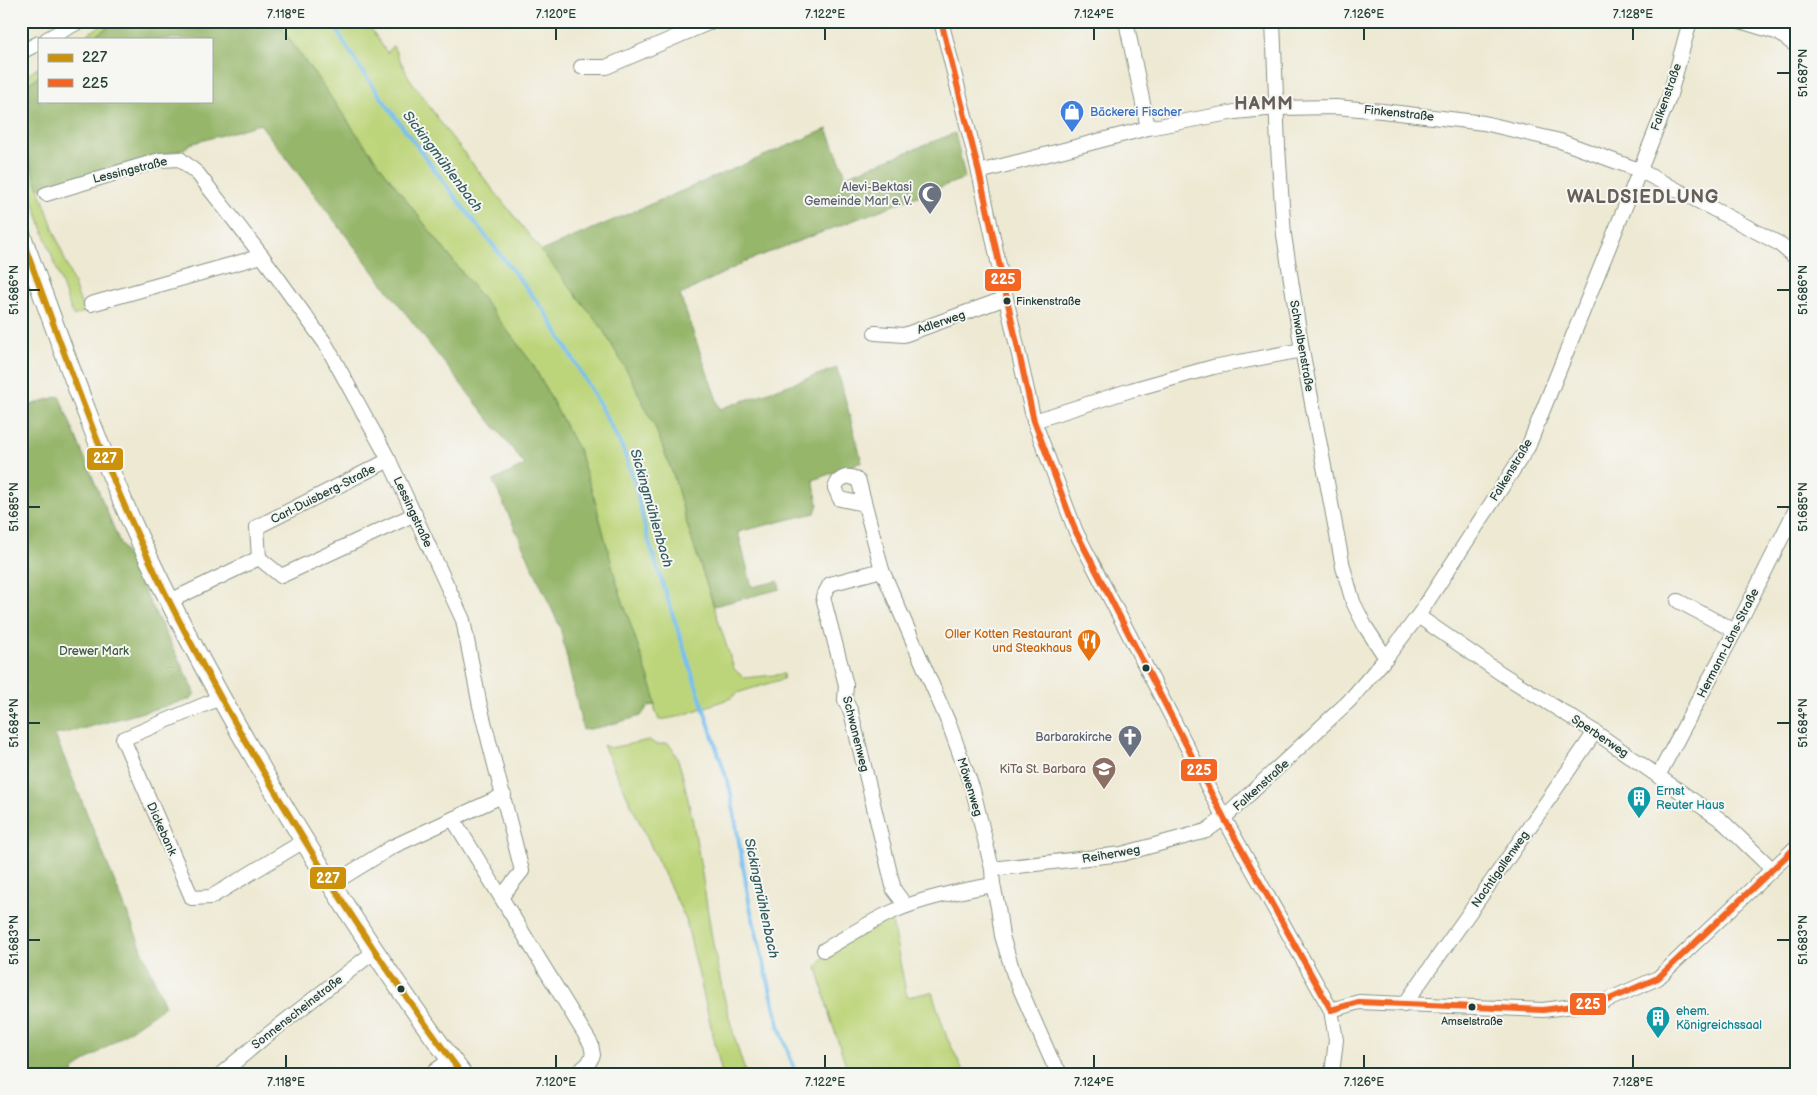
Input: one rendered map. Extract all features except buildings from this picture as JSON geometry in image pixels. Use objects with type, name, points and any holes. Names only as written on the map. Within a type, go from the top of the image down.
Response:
[{"type":"main road","points":[[21,235],[72,374],[133,525],[220,698],[304,841],[375,951],[456,1067]]},
{"type":"street","points":[[49,38],[80,21]]},
{"type":"street","points":[[581,67],[606,67],[713,21]]},
{"type":"street","points":[[942,21],[979,172],[1034,421],[1076,532],[1224,818],[1331,1010],[1336,1040],[1332,1074]]},
{"type":"street","points":[[1126,21],[1148,128]]},
{"type":"street","name":"Schwalbenstraße","points":[[1274,21],[1278,147],[1284,235],[1302,350],[1343,567],[1353,602],[1365,626],[1386,658]]},
{"type":"street","name":"Falkenstraße","points":[[1224,818],[1349,701],[1386,658],[1418,616],[1528,447],[1669,98],[1690,21]]},
{"type":"street","points":[[1740,21],[1779,33],[1792,43]]},
{"type":"street","points":[[21,52],[38,44]]},
{"type":"street","name":"Finkenstraße","points":[[979,172],[989,171],[1148,128],[1235,112],[1277,108],[1355,109],[1484,123],[1560,141],[1639,170],[1778,243],[1796,258]]},
{"type":"street","name":"Lessingstraße","points":[[46,194],[160,160],[180,159],[198,174],[262,256],[326,343],[390,460],[463,620],[480,706],[522,871],[502,896]]},
{"type":"street","points":[[91,304],[262,256]]},
{"type":"street","name":"Adlerweg","points":[[874,333],[904,335],[1006,298]]},
{"type":"street","points":[[1034,421],[1213,367],[1302,350]]},
{"type":"street","name":"Carl-Duisberg-Straße","points":[[259,558],[258,527],[390,460]]},
{"type":"street","name":"Möwenweg","points":[[864,504],[882,570],[949,724],[973,790],[992,869],[1002,936],[1014,975],[1052,1061],[1061,1074]]},
{"type":"street","name":"Hermann-Löns-Straße","points":[[1658,776],[1735,631],[1796,509]]},
{"type":"street","points":[[170,601],[259,558],[281,576],[415,514]]},
{"type":"street","name":"Schwanenweg","points":[[882,570],[830,584],[823,597],[846,685],[845,700],[852,712],[894,890],[906,906]]},
{"type":"street","points":[[1678,601],[1735,631]]},
{"type":"street","name":"Sperberweg","points":[[1418,616],[1502,674],[1595,732],[1721,820],[1772,869]]},
{"type":"street","name":"Dickebank","points":[[220,698],[123,739],[192,898],[211,897],[304,841]]},
{"type":"street","name":"Nachtigallenweg","points":[[1404,1005],[1595,732]]},
{"type":"street","points":[[332,884],[392,847],[504,795]]},
{"type":"street","name":"Reiherweg","points":[[992,869],[1122,854],[1206,831],[1224,818]]},
{"type":"street","points":[[453,819],[502,896],[591,1044],[593,1056],[588,1064],[576,1074]]},
{"type":"street","points":[[1331,1010],[1359,1002],[1543,1010],[1602,1002],[1658,978],[1796,847]]},
{"type":"street","points":[[824,950],[906,906],[964,890],[993,885]]},
{"type":"street","name":"Sonnenscheinstraße","points":[[221,1074],[276,1027],[375,951]]},
{"type":"street","points":[[431,1074],[456,1067]]},
{"type":"green space","points":[[108,21],[117,21],[92,38],[82,38]]},
{"type":"green space","points":[[117,21],[278,21],[377,162],[532,363],[579,451],[595,501],[617,584],[654,694],[655,705],[648,706],[641,716],[583,730],[560,627],[493,481],[525,465],[260,124],[190,144],[184,149],[39,188],[21,140],[21,95],[25,86],[38,77],[38,102],[212,102],[212,38],[92,38]]},
{"type":"green space","points":[[278,21],[366,21],[387,53],[393,46],[408,76],[446,130],[600,325],[629,374],[655,427],[675,480],[689,531],[734,669],[744,678],[784,674],[783,679],[737,693],[731,698],[677,717],[659,720],[655,709],[654,694],[617,584],[595,501],[579,451],[532,363],[377,162]]},
{"type":"green space","points":[[38,68],[38,77],[25,86],[21,95],[21,80]]},
{"type":"green space","points":[[827,129],[846,176],[955,133],[965,178],[749,260],[680,295],[720,409],[837,368],[862,462],[813,480],[818,504],[815,513],[738,532],[752,587],[778,581],[780,589],[714,606],[689,531],[675,480],[655,427],[629,374],[600,325],[541,251]]},
{"type":"green space","points":[[21,140],[84,312],[73,316],[21,167]]},
{"type":"green space","name":"Drewer Mark","points":[[59,396],[120,543],[194,690],[194,695],[191,699],[55,735],[165,1006],[73,1070],[74,1074],[21,1074],[21,408]]},
{"type":"green space","points":[[649,740],[657,745],[668,743],[675,755],[684,781],[695,833],[720,980],[746,1074],[722,1074],[686,920],[603,745],[610,748]]},
{"type":"green space","points":[[891,917],[907,997],[932,992],[947,1038],[965,1074],[849,1074],[830,1017],[817,967],[825,955]]},
{"type":"waterway","name":"Sickingmühlenbach","points":[[331,21],[360,68],[399,122],[546,313],[597,400],[623,449],[635,484],[647,536],[730,789],[750,907],[780,1029],[796,1074]]},
{"type":"transit line","name":"225","points":[[941,21],[979,172],[1034,421],[1076,532],[1224,818],[1331,1010],[1359,1002],[1543,1010],[1603,1002],[1658,978],[1796,847]]},
{"type":"transit line","name":"227","points":[[21,236],[75,382],[118,490],[147,556],[193,647],[307,845],[382,961],[462,1074]]},
{"type":"place","name":"Bäckerei Fischer","points":[[1072,133]]},
{"type":"place","name":"Alevi-Bektasi Gemeinde Marl e. V.","points":[[930,215]]},
{"type":"place","name":"Finkenstraße","points":[[1007,301]]},
{"type":"place","name":"Oller Kotten Restaurant und Steakhaus","points":[[1089,662]]},
{"type":"place","name":"Barbarakirche","points":[[1130,758]]},
{"type":"place","name":"KiTa St. Barbara","points":[[1104,790]]},
{"type":"place","name":"Ernst Reuter Haus","points":[[1639,819]]},
{"type":"place","name":"Amselstraße","points":[[1472,1007]]},
{"type":"place","name":"ehem. Königreichssaal","points":[[1658,1039]]},
{"type":"district","name":"HAMM","points":[[1264,104]]},
{"type":"district","name":"WALDSIEDLUNG","points":[[1643,197]]}]
